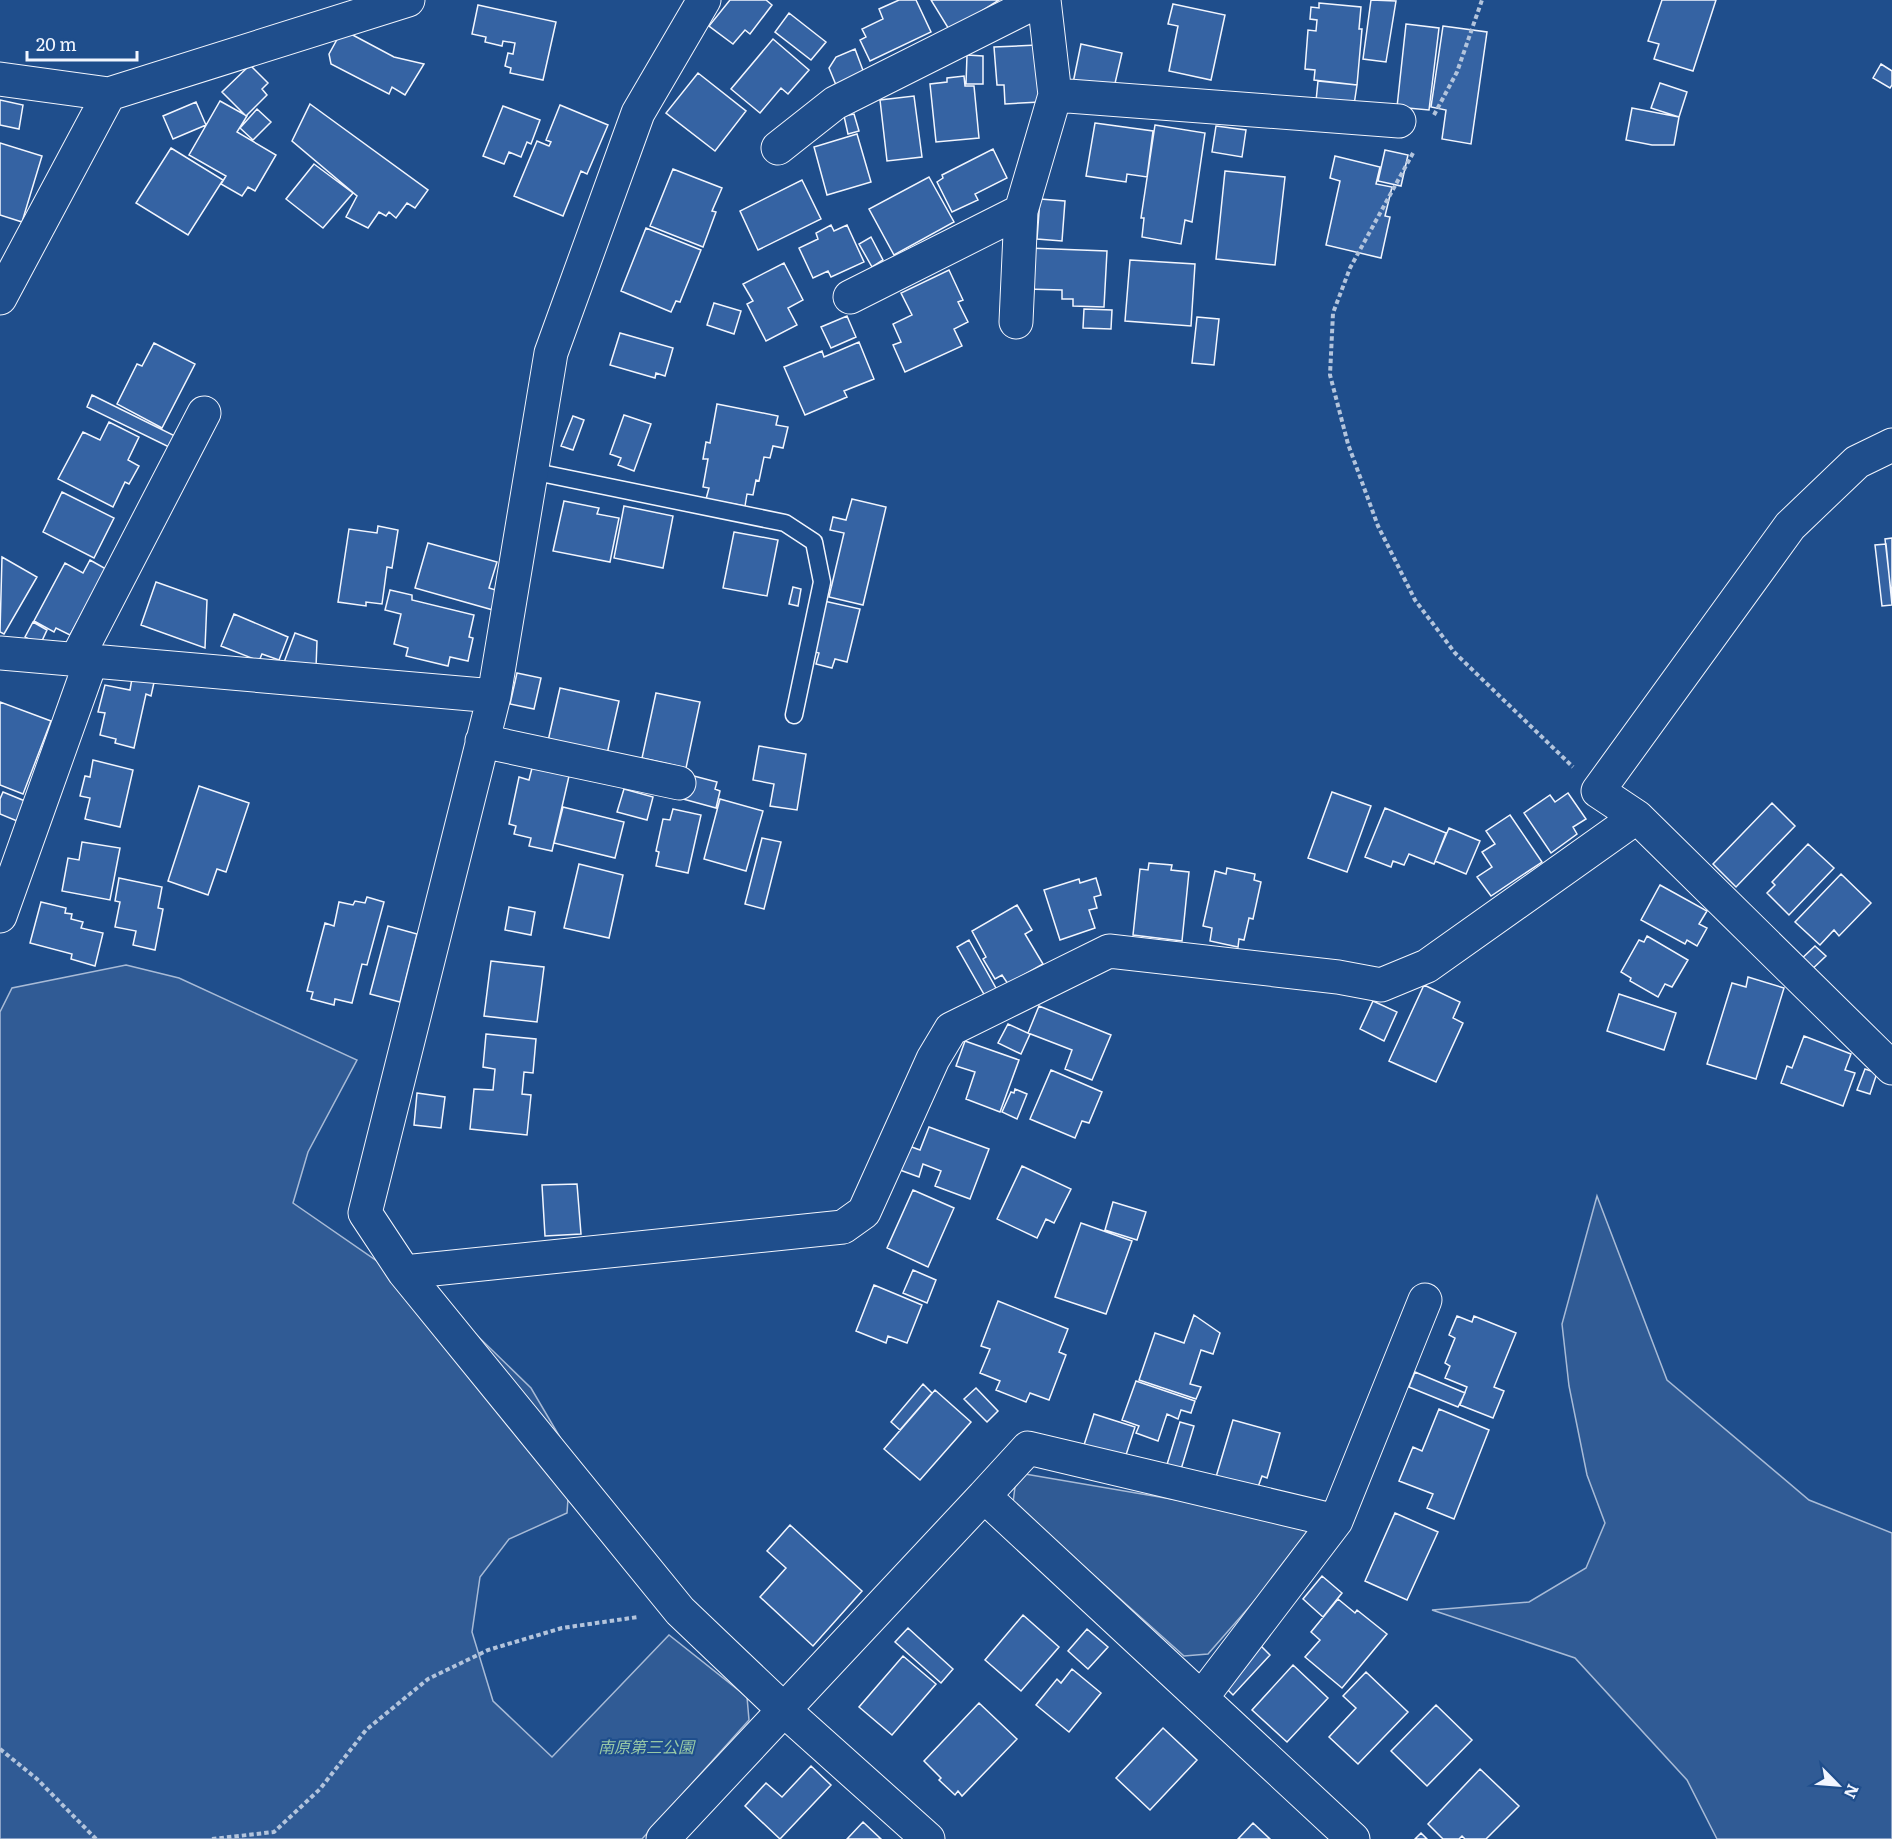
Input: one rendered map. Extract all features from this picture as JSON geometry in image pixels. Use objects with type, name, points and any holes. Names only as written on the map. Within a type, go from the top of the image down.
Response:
[{"type":"street","points":[[0,80],[109,94],[408,0]]},
{"type":"street","points":[[704,0],[638,113],[551,353],[494,696],[365,1213],[404,1272],[680,1611],[784,1711],[928,1839]]},
{"type":"street","points":[[778,148],[835,103],[1042,0],[1054,95],[1021,211],[1016,322]]},
{"type":"street","points":[[0,298],[109,94]]},
{"type":"street","points":[[1054,95],[1416,129]]},
{"type":"street","points":[[850,297],[1021,211]]},
{"type":"street","points":[[0,916],[83,661],[204,413]]},
{"type":"street","points":[[1892,445],[1857,462],[1790,526],[1598,791],[1637,817],[1892,1068]]},
{"type":"street","points":[[0,653],[494,696]]},
{"type":"street","points":[[482,741],[679,783]]},
{"type":"street","points":[[404,1272],[843,1227],[864,1212],[933,1059],[951,1029],[1109,951],[1338,977],[1381,985],[1427,966],[1637,817]]},
{"type":"street","points":[[1202,1696],[1336,1521],[1425,1300]]},
{"type":"street","points":[[663,1839],[1028,1448],[1336,1521]]},
{"type":"street","points":[[984,1496],[1202,1696],[1353,1839]]},
{"type":"lane","points":[[531,471],[785,523],[814,542],[822,582],[794,715]]},
{"type":"path","points":[[1482,0],[1457,72],[1416,129],[1350,268],[1333,313],[1330,375],[1348,444],[1377,526],[1415,600],[1455,653],[1598,791]]},
{"type":"path","points":[[212,1839],[274,1832],[320,1789],[366,1730],[429,1679],[478,1654],[562,1628],[680,1611]]},
{"type":"path","points":[[0,1749],[37,1779],[96,1839]]},
{"type":"shaded area","points":[[126,965],[179,978],[357,1060],[308,1152],[293,1203],[458,1317],[531,1388],[571,1456],[567,1513],[509,1539],[480,1577],[472,1632],[493,1701],[552,1757],[669,1635],[747,1697],[749,1720],[642,1839],[0,1839],[0,1012],[12,988]]},
{"type":"shaded area","points":[[1597,1196],[1667,1380],[1809,1500],[1892,1533],[1892,1839],[1717,1839],[1687,1780],[1575,1658],[1432,1610],[1529,1602],[1586,1568],[1605,1523],[1587,1475],[1569,1386],[1562,1324]]},
{"type":"shaded area","points":[[1025,1474],[1312,1523],[1312,1535],[1208,1654],[1184,1656],[1013,1503],[1015,1487]]},
{"type":"building","points":[[730,0],[766,0],[772,5],[750,34],[745,30],[733,44],[709,26]]},
{"type":"building","points":[[899,0],[916,0],[931,32],[870,61],[860,40],[866,37],[862,29],[883,19],[879,9]]},
{"type":"building","points":[[931,0],[999,0],[950,31]]},
{"type":"building","points":[[1371,0],[1396,1],[1386,62],[1363,59]]},
{"type":"building","points":[[1662,0],[1716,0],[1693,71],[1654,59],[1659,44],[1648,41]]},
{"type":"building","points":[[1319,3],[1361,7],[1359,29],[1362,29],[1357,85],[1314,80],[1315,70],[1305,69],[1308,30],[1316,31],[1317,20],[1310,19],[1311,7],[1319,8]]},
{"type":"building","points":[[1173,4],[1225,15],[1211,80],[1169,71],[1178,26],[1168,24]]},
{"type":"building","points":[[478,5],[556,22],[543,80],[510,73],[511,68],[505,66],[508,53],[513,54],[515,43],[503,41],[502,46],[485,42],[486,37],[472,34]]},
{"type":"building","points":[[789,13],[826,42],[811,60],[775,32]]},
{"type":"building","points":[[1406,24],[1439,28],[1429,110],[1397,107]]},
{"type":"building","points":[[1443,26],[1487,32],[1471,144],[1442,139],[1446,110],[1431,107]]},
{"type":"building","points":[[349,33],[394,57],[424,64],[405,95],[392,87],[389,94],[331,64],[329,54],[339,36]]},
{"type":"building","points":[[773,39],[809,70],[788,94],[781,88],[760,113],[731,89]]},
{"type":"building","points":[[1081,44],[1122,53],[1113,92],[1073,83]]},
{"type":"building","points":[[1037,45],[1040,102],[1005,104],[1004,85],[997,85],[994,47]]},
{"type":"building","points":[[855,49],[864,73],[836,85],[829,68],[836,57]]},
{"type":"building","points":[[967,55],[983,56],[983,84],[966,84]]},
{"type":"building","points":[[1881,64],[1892,71],[1890,88],[1873,78]]},
{"type":"building","points":[[250,65],[268,83],[262,89],[267,95],[246,116],[222,92]]},
{"type":"building","points":[[698,73],[746,111],[715,151],[666,113]]},
{"type":"building","points":[[964,76],[965,86],[974,86],[979,138],[936,142],[930,84],[947,82],[947,78]]},
{"type":"building","points":[[1318,81],[1357,85],[1354,105],[1316,101]]},
{"type":"building","points":[[1660,83],[1687,92],[1679,117],[1651,108]]},
{"type":"building","points":[[914,96],[922,157],[887,161],[880,100]]},
{"type":"building","points":[[0,100],[23,105],[19,129],[0,125]]},
{"type":"building","points":[[220,101],[247,116],[237,132],[276,155],[255,191],[248,187],[242,196],[221,184],[226,176],[189,155]]},
{"type":"building","points":[[196,102],[206,125],[173,139],[163,116]]},
{"type":"building","points":[[310,104],[428,190],[415,208],[407,203],[396,218],[389,212],[386,216],[379,212],[368,228],[346,217],[357,196],[292,141]]},
{"type":"building","points":[[560,105],[608,125],[587,174],[581,171],[563,216],[514,196],[537,141],[549,146],[551,142],[546,140]]},
{"type":"building","points":[[503,106],[540,120],[531,144],[527,142],[521,157],[509,152],[504,164],[483,156]]},
{"type":"building","points":[[1632,108],[1679,117],[1674,145],[1652,145],[1626,140]]},
{"type":"building","points":[[257,109],[271,122],[253,140],[240,128]]},
{"type":"building","points":[[854,114],[859,131],[848,134],[844,116]]},
{"type":"building","points":[[1095,123],[1153,131],[1147,177],[1127,174],[1126,182],[1086,176]]},
{"type":"building","points":[[1155,125],[1205,133],[1192,222],[1185,220],[1181,244],[1142,237],[1144,218],[1141,218]]},
{"type":"building","points":[[1216,126],[1246,130],[1242,157],[1212,152]]},
{"type":"building","points":[[857,134],[871,182],[827,195],[814,147]]},
{"type":"building","points":[[0,143],[42,156],[22,222],[0,215]]},
{"type":"building","points":[[171,148],[223,180],[188,235],[136,203]]},
{"type":"building","points":[[993,149],[1007,178],[975,194],[978,200],[952,212],[937,182],[943,178],[942,175]]},
{"type":"building","points":[[1385,150],[1408,155],[1401,186],[1378,181]]},
{"type":"building","points":[[1335,156],[1380,167],[1376,184],[1392,187],[1385,216],[1390,217],[1381,258],[1326,245],[1340,181],[1330,178]]},
{"type":"building","points":[[314,164],[353,193],[323,228],[286,199]]},
{"type":"building","points":[[673,169],[722,188],[712,211],[716,212],[703,247],[650,226]]},
{"type":"building","points":[[1225,171],[1285,177],[1275,265],[1216,259]]},
{"type":"building","points":[[929,177],[954,222],[894,255],[869,209]]},
{"type":"building","points":[[802,180],[821,219],[758,250],[740,211]]},
{"type":"building","points":[[1040,199],[1065,201],[1062,241],[1037,239]]},
{"type":"building","points":[[831,225],[834,231],[847,225],[864,262],[831,277],[828,271],[813,278],[799,248],[818,239],[816,233]]},
{"type":"building","points":[[646,228],[701,250],[680,302],[676,301],[671,312],[621,291]]},
{"type":"building","points":[[871,237],[883,260],[872,267],[859,244]]},
{"type":"building","points":[[1028,248],[1107,251],[1104,307],[1073,306],[1073,299],[1062,299],[1062,290],[1026,289]]},
{"type":"building","points":[[1130,260],[1195,264],[1191,326],[1125,321]]},
{"type":"building","points":[[784,263],[803,300],[788,308],[797,325],[766,341],[747,304],[753,301],[743,284]]},
{"type":"building","points":[[949,270],[963,300],[958,302],[968,322],[954,329],[962,346],[905,372],[893,345],[901,342],[893,324],[912,315],[901,293]]},
{"type":"building","points":[[714,303],[741,311],[734,334],[707,325]]},
{"type":"building","points":[[1084,309],[1112,310],[1111,329],[1083,328]]},
{"type":"building","points":[[847,316],[856,337],[831,348],[821,327]]},
{"type":"building","points":[[1197,317],[1219,319],[1214,365],[1192,363]]},
{"type":"building","points":[[620,333],[673,348],[665,376],[656,373],[655,378],[610,365]]},
{"type":"building","points":[[859,342],[874,379],[844,391],[847,397],[805,415],[784,367],[822,351],[824,357]]},
{"type":"building","points":[[154,343],[195,364],[162,428],[117,404],[137,364],[142,366]]},
{"type":"building","points":[[92,395],[175,436],[169,447],[87,407]]},
{"type":"building","points":[[717,404],[778,416],[776,425],[788,427],[783,448],[773,446],[770,458],[764,457],[759,481],[756,480],[753,495],[747,494],[745,506],[706,499],[709,488],[703,487],[708,459],[703,459],[706,442],[710,443]]},
{"type":"building","points":[[624,415],[651,424],[634,471],[618,465],[621,458],[610,454]]},
{"type":"building","points":[[573,416],[584,420],[573,450],[561,446]]},
{"type":"building","points":[[109,422],[139,437],[128,460],[139,466],[129,484],[125,482],[113,507],[58,479],[83,432],[100,440]]},
{"type":"building","points":[[62,492],[114,518],[94,558],[43,532]]},
{"type":"building","points":[[852,499],[886,507],[863,605],[829,597],[844,533],[830,530],[833,517],[846,520]]},
{"type":"building","points":[[564,501],[599,508],[597,514],[619,518],[610,562],[553,551]]},
{"type":"building","points":[[624,506],[673,516],[663,568],[614,558]]},
{"type":"building","points":[[378,526],[398,530],[392,568],[387,567],[382,604],[366,602],[366,606],[338,602],[349,529],[377,533]]},
{"type":"building","points":[[734,532],[778,540],[767,596],[723,588]]},
{"type":"building","points":[[1892,538],[1892,601],[1885,539]]},
{"type":"building","points":[[428,543],[497,562],[489,588],[499,591],[493,610],[415,588]]},
{"type":"building","points":[[1886,544],[1892,605],[1882,606],[1875,545]]},
{"type":"building","points":[[2,557],[37,577],[4,634],[0,632]]},
{"type":"building","points":[[90,560],[106,569],[70,635],[56,628],[54,632],[34,621],[65,563],[83,573]]},
{"type":"building","points":[[156,582],[207,600],[205,648],[141,625]]},
{"type":"building","points":[[793,587],[801,589],[798,606],[789,604]]},
{"type":"building","points":[[390,590],[412,595],[412,600],[474,615],[469,637],[473,638],[468,661],[450,657],[448,666],[406,656],[408,648],[394,644],[401,614],[385,610]]},
{"type":"building","points":[[824,601],[860,609],[847,662],[835,659],[832,668],[816,664],[819,653],[811,651]]},
{"type":"building","points":[[234,614],[288,637],[279,660],[262,654],[259,661],[221,646]]},
{"type":"building","points":[[33,622],[47,630],[40,645],[25,637]]},
{"type":"building","points":[[295,633],[317,641],[316,668],[283,665]]},
{"type":"building","points":[[133,673],[155,678],[151,696],[146,694],[134,748],[115,743],[116,739],[100,735],[105,713],[98,712],[105,685],[130,690]]},
{"type":"building","points":[[517,673],[541,678],[534,709],[510,704]]},
{"type":"building","points":[[560,688],[619,701],[607,754],[548,741]]},
{"type":"building","points":[[656,693],[700,702],[686,768],[642,758]]},
{"type":"building","points":[[0,702],[51,721],[23,794],[0,785]]},
{"type":"building","points":[[759,746],[806,754],[797,810],[770,806],[774,784],[753,780]]},
{"type":"building","points":[[93,760],[133,770],[120,827],[85,819],[90,798],[80,796],[85,776],[90,777]]},
{"type":"building","points":[[532,768],[569,776],[552,851],[529,846],[531,838],[514,834],[516,826],[509,824],[519,777],[529,780]]},
{"type":"building","points":[[690,775],[717,782],[715,789],[720,791],[716,808],[683,799]]},
{"type":"building","points":[[199,786],[249,803],[226,872],[217,869],[208,895],[168,881]]},
{"type":"building","points":[[624,789],[653,797],[647,820],[617,812]]},
{"type":"building","points":[[3,792],[25,801],[17,821],[0,814],[0,799]]},
{"type":"building","points":[[1332,792],[1371,806],[1347,872],[1308,858]]},
{"type":"building","points":[[1568,793],[1586,819],[1573,827],[1577,834],[1551,853],[1524,813],[1550,795],[1555,802]]},
{"type":"building","points":[[720,799],[763,811],[746,871],[704,859]]},
{"type":"building","points":[[1772,803],[1795,826],[1736,887],[1713,864]]},
{"type":"building","points":[[563,807],[624,822],[615,858],[554,843]]},
{"type":"building","points":[[1385,808],[1446,833],[1434,864],[1409,854],[1404,865],[1393,861],[1391,867],[1365,857]]},
{"type":"building","points":[[673,809],[701,815],[688,873],[656,866],[659,852],[656,851],[663,819],[670,820]]},
{"type":"building","points":[[1510,815],[1542,862],[1491,896],[1477,877],[1492,867],[1482,852],[1495,844],[1486,831]]},
{"type":"building","points":[[1449,828],[1480,841],[1466,874],[1435,861]]},
{"type":"building","points":[[762,838],[781,842],[764,909],[745,904]]},
{"type":"building","points":[[82,842],[120,848],[110,900],[62,891],[68,858],[79,860]]},
{"type":"building","points":[[1808,844],[1834,868],[1789,915],[1767,893],[1775,885],[1772,882]]},
{"type":"building","points":[[1149,863],[1172,865],[1171,870],[1189,872],[1182,941],[1133,935],[1140,869],[1148,870]]},
{"type":"building","points":[[579,864],[623,875],[609,938],[564,928]]},
{"type":"building","points":[[1227,868],[1255,874],[1254,880],[1261,882],[1253,919],[1249,918],[1244,940],[1239,939],[1238,947],[1210,941],[1212,928],[1203,926],[1215,871],[1226,874]]},
{"type":"building","points":[[1841,874],[1871,903],[1839,936],[1834,930],[1820,945],[1795,922]]},
{"type":"building","points":[[119,878],[162,887],[158,908],[163,909],[155,950],[133,945],[136,931],[115,927],[120,902],[115,901]]},
{"type":"building","points":[[1096,878],[1101,895],[1094,897],[1097,908],[1089,910],[1095,928],[1060,940],[1044,890],[1079,879],[1080,883]]},
{"type":"building","points":[[1660,885],[1707,911],[1699,924],[1707,928],[1697,946],[1687,940],[1685,944],[1641,920]]},
{"type":"building","points":[[367,897],[384,902],[367,965],[362,964],[352,1003],[335,999],[334,1005],[311,999],[313,992],[307,991],[325,923],[334,926],[339,902],[353,905],[355,901],[365,903]]},
{"type":"building","points":[[41,902],[66,908],[65,913],[72,914],[71,919],[83,922],[81,928],[103,933],[95,966],[71,959],[72,954],[30,943]]},
{"type":"building","points":[[1017,905],[1032,930],[1025,934],[1043,964],[1008,984],[1002,975],[995,979],[983,959],[986,957],[972,931]]},
{"type":"building","points":[[509,907],[535,912],[531,935],[505,930]]},
{"type":"building","points":[[388,926],[417,934],[400,1002],[370,994]]},
{"type":"building","points":[[1647,936],[1688,960],[1672,987],[1665,984],[1658,997],[1630,981],[1631,978],[1621,972],[1639,940],[1644,942]]},
{"type":"building","points":[[969,940],[997,990],[985,996],[957,947]]},
{"type":"building","points":[[1815,946],[1826,956],[1808,973],[1798,962]]},
{"type":"building","points":[[491,961],[544,967],[537,1022],[484,1016]]},
{"type":"building","points":[[1748,977],[1784,988],[1756,1079],[1707,1064],[1732,983],[1746,987]]},
{"type":"building","points":[[1424,985],[1460,1002],[1453,1018],[1463,1023],[1436,1082],[1389,1061]]},
{"type":"building","points":[[1619,994],[1676,1013],[1664,1050],[1607,1031]]},
{"type":"building","points":[[1373,1001],[1397,1012],[1384,1041],[1360,1029]]},
{"type":"building","points":[[1039,1006],[1111,1035],[1092,1080],[1065,1069],[1072,1050],[1028,1033]]},
{"type":"building","points":[[1008,1024],[1030,1034],[1021,1054],[998,1043]]},
{"type":"building","points":[[486,1034],[536,1039],[533,1073],[524,1072],[522,1094],[531,1095],[527,1135],[470,1129],[474,1089],[493,1090],[495,1069],[483,1067]]},
{"type":"building","points":[[1804,1036],[1851,1054],[1845,1070],[1855,1073],[1843,1106],[1781,1083],[1787,1066],[1792,1068]]},
{"type":"building","points":[[965,1041],[1019,1060],[1000,1112],[966,1099],[975,1072],[956,1066]]},
{"type":"building","points":[[1865,1069],[1877,1073],[1870,1094],[1857,1090]]},
{"type":"building","points":[[1051,1070],[1102,1092],[1089,1123],[1082,1121],[1075,1138],[1030,1119]]},
{"type":"building","points":[[1015,1089],[1027,1094],[1017,1119],[1002,1112],[1011,1092],[1014,1093]]},
{"type":"building","points":[[417,1093],[445,1097],[441,1128],[414,1125]]},
{"type":"building","points":[[929,1127],[989,1149],[970,1199],[935,1186],[941,1171],[923,1164],[919,1177],[889,1166],[898,1142],[920,1150]]},
{"type":"building","points":[[1022,1166],[1071,1189],[1054,1223],[1046,1219],[1037,1238],[997,1219]]},
{"type":"building","points":[[577,1184],[581,1234],[545,1236],[542,1185]]},
{"type":"building","points":[[913,1190],[954,1208],[928,1267],[887,1248]]},
{"type":"building","points":[[1113,1202],[1146,1212],[1137,1240],[1105,1230]]},
{"type":"building","points":[[1081,1223],[1132,1241],[1106,1314],[1055,1297]]},
{"type":"building","points":[[913,1270],[936,1280],[927,1303],[903,1293]]},
{"type":"building","points":[[874,1285],[922,1305],[907,1343],[888,1336],[886,1343],[856,1331]]},
{"type":"building","points":[[998,1301],[1068,1329],[1059,1352],[1066,1355],[1049,1400],[1030,1393],[1026,1402],[996,1390],[1000,1381],[980,1373],[990,1349],[981,1346]]},
{"type":"building","points":[[1194,1315],[1220,1333],[1213,1354],[1201,1350],[1190,1384],[1201,1387],[1196,1399],[1139,1380],[1155,1333],[1184,1343]]},
{"type":"building","points":[[1457,1316],[1472,1322],[1474,1316],[1516,1333],[1494,1387],[1504,1391],[1493,1418],[1460,1405],[1467,1387],[1445,1378],[1450,1366],[1445,1363],[1455,1338],[1449,1335]]},
{"type":"building","points":[[1415,1372],[1465,1393],[1458,1407],[1409,1387]]},
{"type":"building","points":[[1136,1381],[1195,1401],[1191,1413],[1181,1410],[1178,1419],[1167,1414],[1158,1441],[1136,1433],[1139,1426],[1122,1420]]},
{"type":"building","points":[[923,1384],[932,1393],[900,1430],[891,1422]]},
{"type":"building","points":[[976,1388],[998,1411],[987,1422],[964,1399]]},
{"type":"building","points":[[935,1390],[971,1422],[920,1480],[884,1449]]},
{"type":"building","points":[[1439,1409],[1489,1430],[1454,1519],[1427,1508],[1433,1494],[1399,1481],[1413,1447],[1422,1451]]},
{"type":"building","points":[[1094,1414],[1135,1427],[1125,1458],[1084,1445]]},
{"type":"building","points":[[1233,1420],[1280,1433],[1267,1478],[1262,1476],[1258,1487],[1216,1477]]},
{"type":"building","points":[[1180,1422],[1194,1426],[1179,1476],[1165,1471]]},
{"type":"building","points":[[1395,1513],[1438,1532],[1407,1600],[1365,1581]]},
{"type":"building","points":[[790,1525],[862,1591],[813,1646],[760,1597],[786,1568],[767,1551]]},
{"type":"building","points":[[1322,1576],[1342,1593],[1323,1617],[1303,1599]]},
{"type":"building","points":[[1338,1599],[1355,1613],[1357,1610],[1387,1634],[1342,1688],[1305,1657],[1320,1640],[1311,1632]]},
{"type":"building","points":[[1023,1615],[1059,1647],[1021,1691],[985,1660]]},
{"type":"building","points":[[908,1628],[953,1669],[941,1683],[895,1642]]},
{"type":"building","points":[[1087,1629],[1108,1647],[1088,1669],[1068,1651]]},
{"type":"building","points":[[1256,1641],[1270,1655],[1233,1695],[1219,1681]]},
{"type":"building","points":[[903,1656],[936,1684],[892,1735],[859,1707]]},
{"type":"building","points":[[1293,1665],[1328,1698],[1287,1742],[1252,1710]]},
{"type":"building","points":[[1072,1669],[1101,1693],[1069,1732],[1036,1705],[1057,1679],[1061,1683]]},
{"type":"building","points":[[1366,1672],[1408,1712],[1358,1764],[1329,1737],[1356,1708],[1343,1696]]},
{"type":"building","points":[[979,1703],[1017,1739],[962,1796],[958,1791],[955,1795],[924,1761]]},
{"type":"building","points":[[1436,1705],[1472,1740],[1427,1786],[1391,1751]]},
{"type":"building","points":[[1163,1728],[1197,1760],[1150,1810],[1116,1778]]},
{"type":"building","points":[[811,1766],[831,1785],[780,1839],[745,1806],[766,1783],[782,1797]]},
{"type":"building","points":[[1480,1769],[1519,1806],[1486,1839],[1465,1839],[1462,1836],[1459,1839],[1443,1839],[1428,1824]]},
{"type":"building","points":[[863,1822],[881,1839],[847,1839]]},
{"type":"building","points":[[1253,1823],[1270,1839],[1238,1839]]},
{"type":"building","points":[[1421,1833],[1427,1839],[1415,1839]]},
{"type":"park label","name":"南原第三公園","points":[[646,1746]]}]
